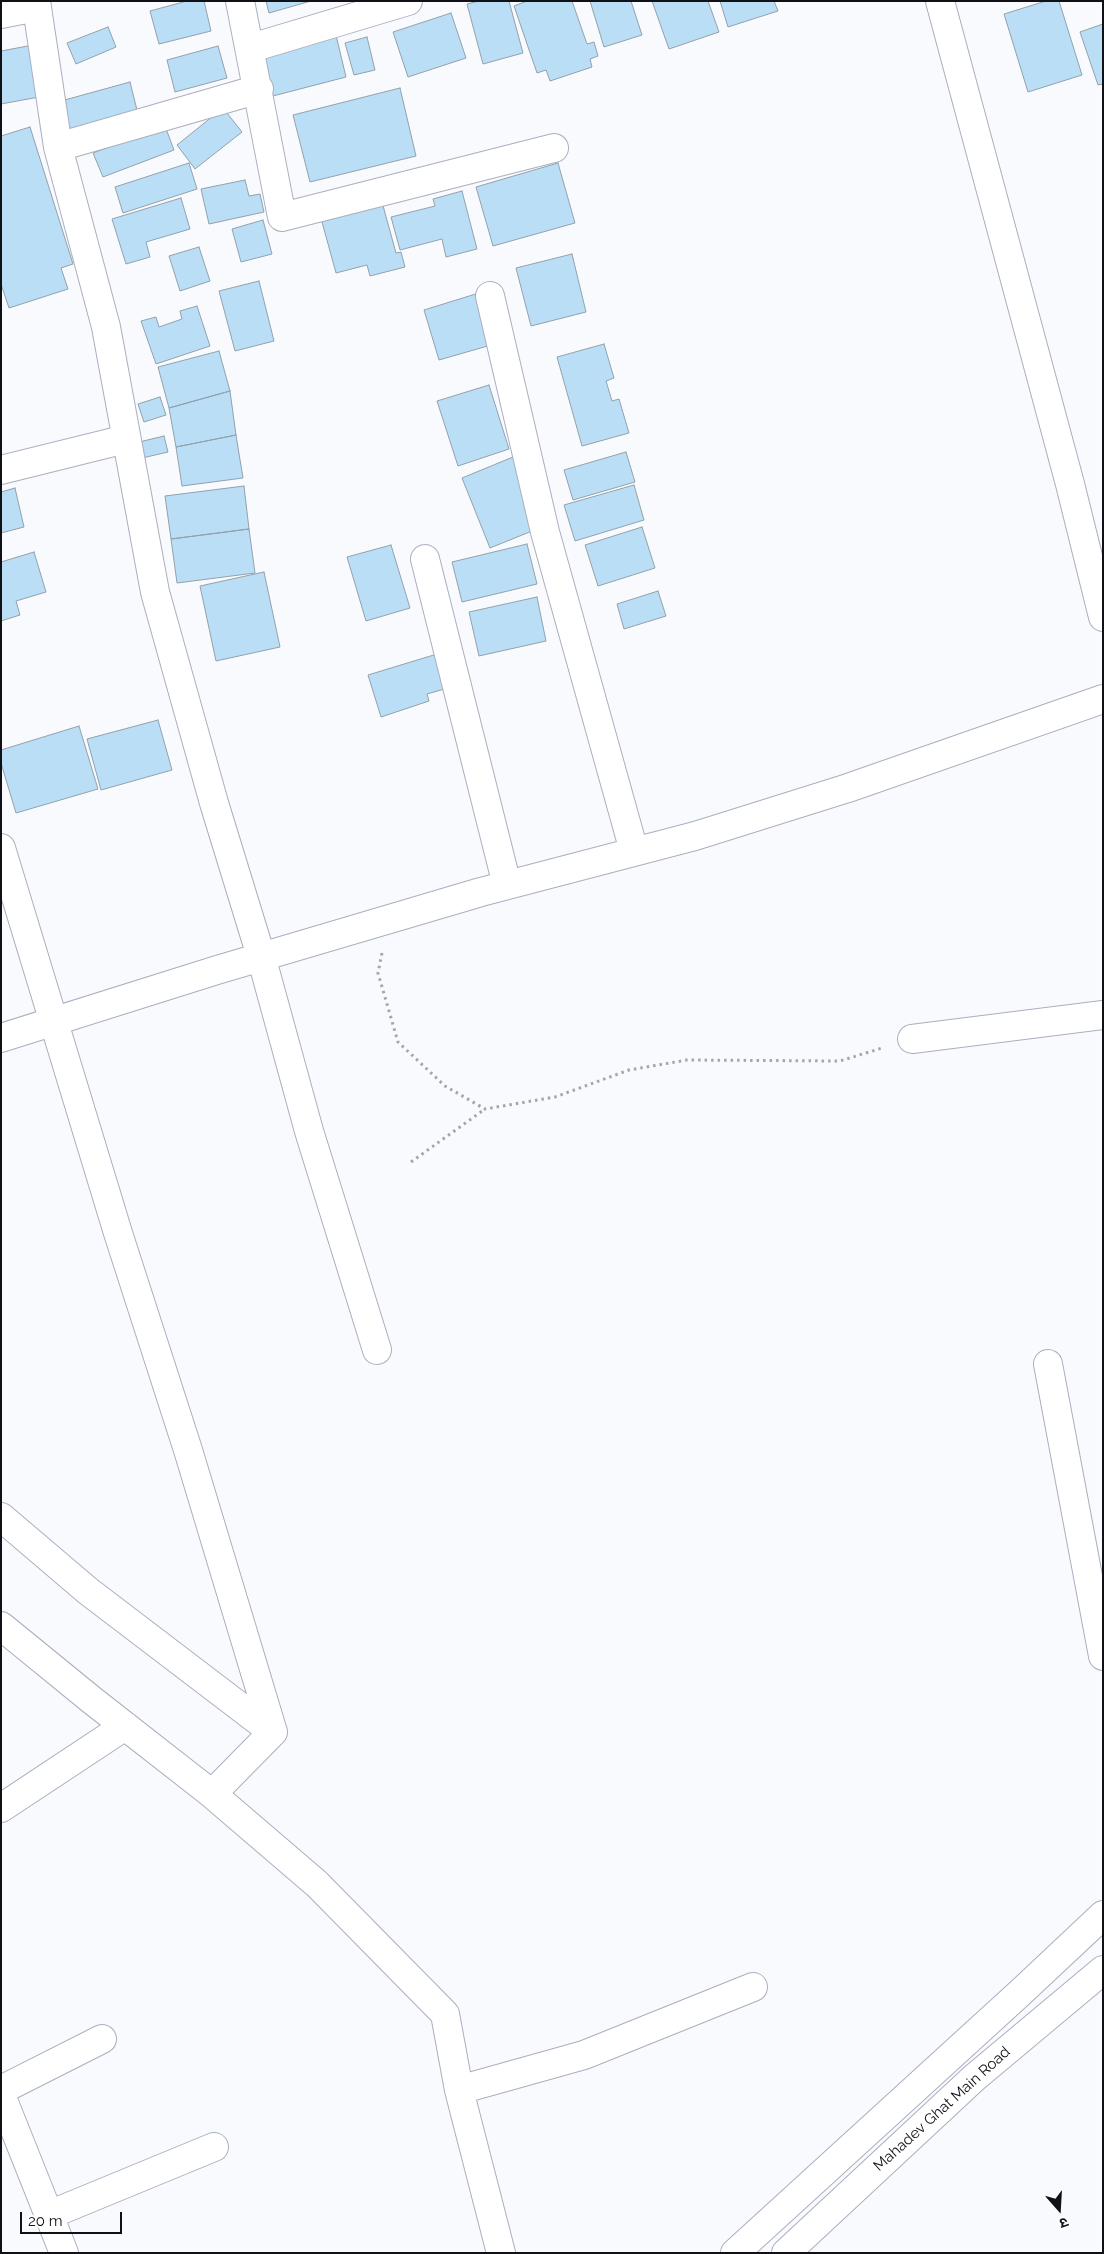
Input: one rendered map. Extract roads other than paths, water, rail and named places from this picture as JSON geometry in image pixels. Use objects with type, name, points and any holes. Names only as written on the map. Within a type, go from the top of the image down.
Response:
[{"type":"street","points":[[240,1],[259,89],[282,217],[554,148]]},
{"type":"street","points":[[251,48],[408,1]]},
{"type":"street","points":[[940,1],[1070,484],[1103,617]]},
{"type":"street","points":[[1,14],[37,4],[58,146],[106,327],[155,592],[214,803],[261,956],[309,1131],[377,1350]]},
{"type":"street","points":[[58,146],[259,89]]},
{"type":"street","points":[[490,296],[545,532],[634,851]]},
{"type":"street","points":[[1,470],[126,439]]},
{"type":"street","points":[[425,559],[507,885]]},
{"type":"street","points":[[1,1038],[261,956],[391,918],[507,885],[695,836],[848,788],[1103,699]]},
{"type":"street","points":[[1,848],[118,1233],[188,1450],[273,1732]]},
{"type":"street","points":[[912,1040],[1103,1016]]},
{"type":"street","points":[[1048,1364],[1103,1656]]},
{"type":"street","points":[[1,1517],[88,1591],[273,1732]]},
{"type":"street","points":[[1,1626],[212,1794],[317,1884],[445,2014],[459,2090],[501,2253]]},
{"type":"street","points":[[1,1808],[126,1726]]},
{"type":"street","points":[[212,1794],[273,1732]]},
{"type":"street","points":[[735,2253],[1103,1915]]},
{"type":"street","name":"Mahadev Ghat Main Road","points":[[786,2253],[974,2078],[1103,1970]]},
{"type":"street","points":[[459,2090],[584,2055],[753,1987]]},
{"type":"street","points":[[1,2090],[102,2039]]},
{"type":"street","points":[[1,2095],[64,2253]]},
{"type":"street","points":[[49,2215],[214,2147]]}]
